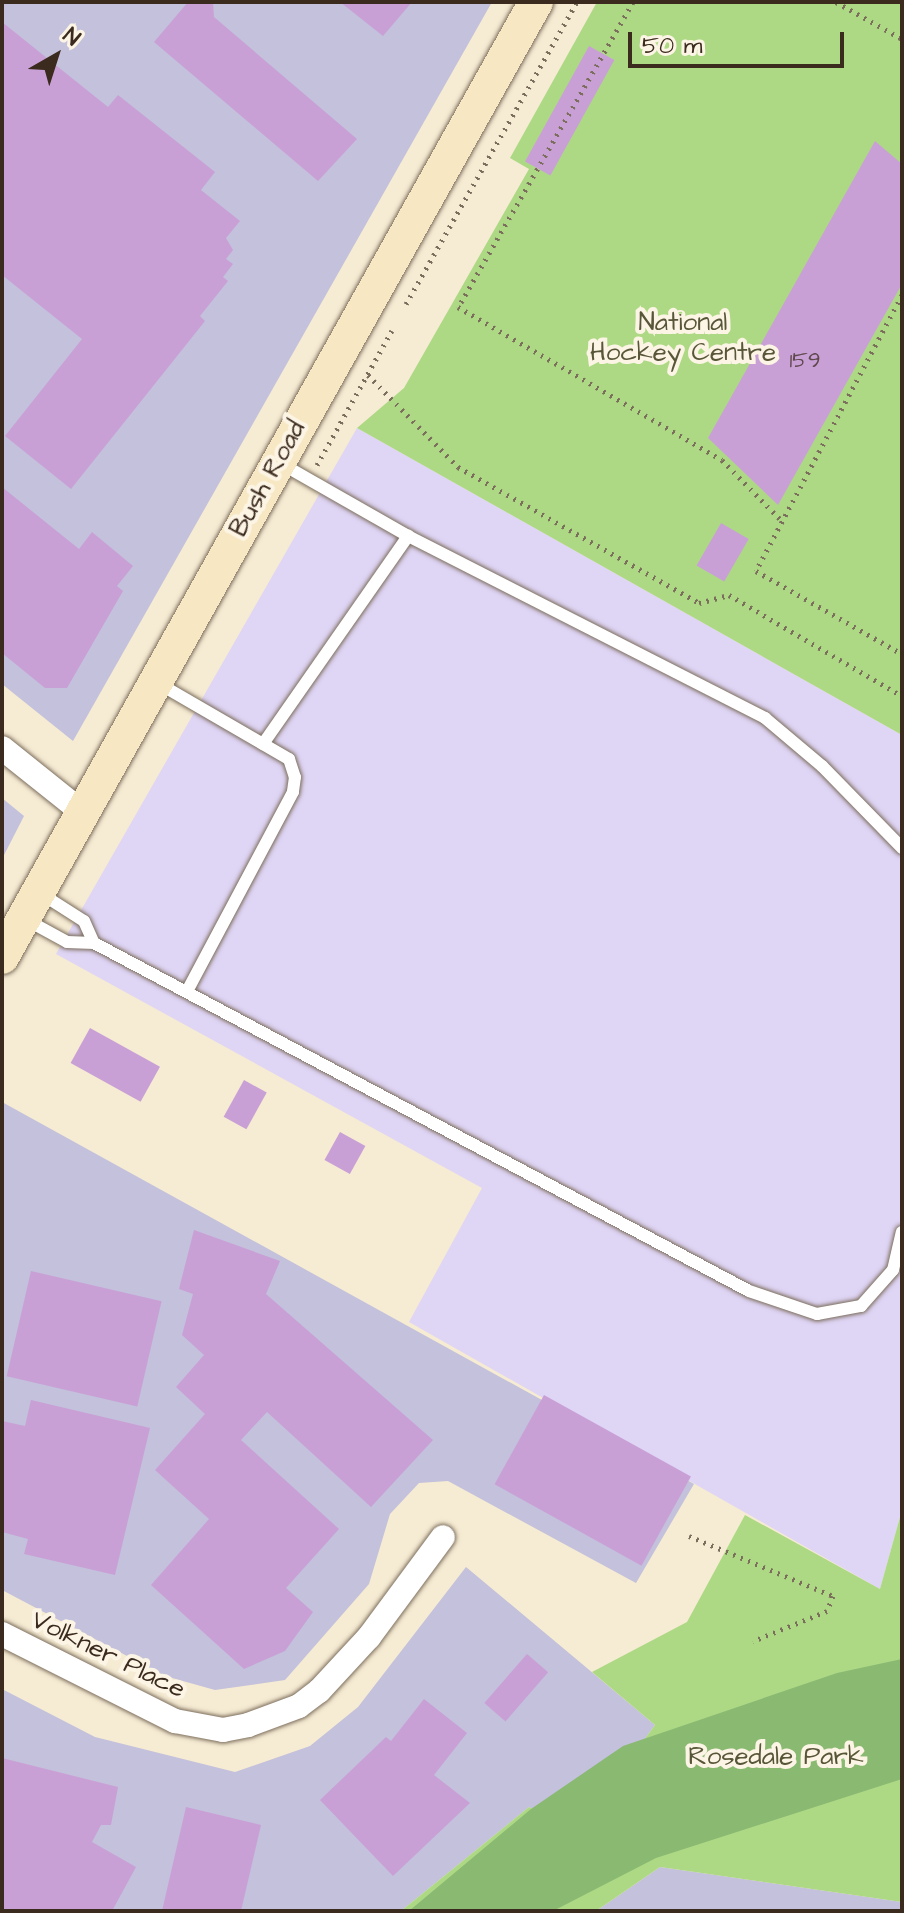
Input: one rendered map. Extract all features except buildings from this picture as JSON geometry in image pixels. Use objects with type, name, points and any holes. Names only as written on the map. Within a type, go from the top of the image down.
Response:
[{"type":"main road","name":"Bush Road","points":[[2,957],[536,2]]},
{"type":"street","points":[[2,748],[81,811]]},
{"type":"street","name":"Volkner Place","points":[[2,1634],[175,1721],[223,1730],[248,1725],[299,1706],[319,1691],[369,1637],[443,1537]]},
{"type":"lane","points":[[278,461],[408,536],[765,718],[822,766],[902,848]]},
{"type":"lane","points":[[263,744],[408,536]]},
{"type":"lane","points":[[154,681],[289,759],[295,777],[293,792],[187,991]]},
{"type":"lane","points":[[30,905],[84,921],[94,943]]},
{"type":"lane","points":[[30,905],[67,942],[94,943],[749,1291],[817,1314],[861,1306],[893,1270],[902,1232]]},
{"type":"path","points":[[633,2],[458,307],[722,460],[782,521]]},
{"type":"path","points":[[836,2],[902,39]]},
{"type":"path","points":[[902,295],[756,571],[902,654]]},
{"type":"path","points":[[368,375],[458,467],[699,603],[729,595],[902,696]]},
{"type":"path","points":[[689,1536],[833,1596],[827,1611],[753,1641]]},
{"type":"shaded area","points":[[2,2],[492,2],[73,741],[2,684]]},
{"type":"shaded area","points":[[357,428],[902,735],[902,1510],[880,1589],[409,1322],[482,1188],[56,954]]},
{"type":"shaded area","points":[[2,798],[24,816],[2,859]]},
{"type":"shaded area","points":[[2,1102],[694,1484],[636,1583],[448,1481],[419,1483],[390,1514],[369,1584],[285,1680],[215,1690],[165,1676],[2,1590]]},
{"type":"shaded area","points":[[466,1567],[655,1725],[573,1838],[529,1807],[401,1911],[2,1911],[2,1689],[95,1737],[235,1772],[310,1746],[358,1707]]},
{"type":"shaded area","points":[[660,1867],[902,1902],[902,1911],[596,1911]]},
{"type":"green space","name":"National Hockey Centre","points":[[597,2],[902,2],[902,735],[357,428],[404,388],[529,169],[510,158]]},
{"type":"green space","name":"Rosedale Park","points":[[902,1510],[902,1902],[660,1867],[596,1911],[401,1911],[529,1807],[573,1837],[655,1725],[592,1672],[687,1622],[745,1515],[880,1589]]},
{"type":"green space","points":[[902,1659],[902,1779],[656,1858],[553,1911],[409,1911],[531,1809],[623,1746],[837,1673]]}]
